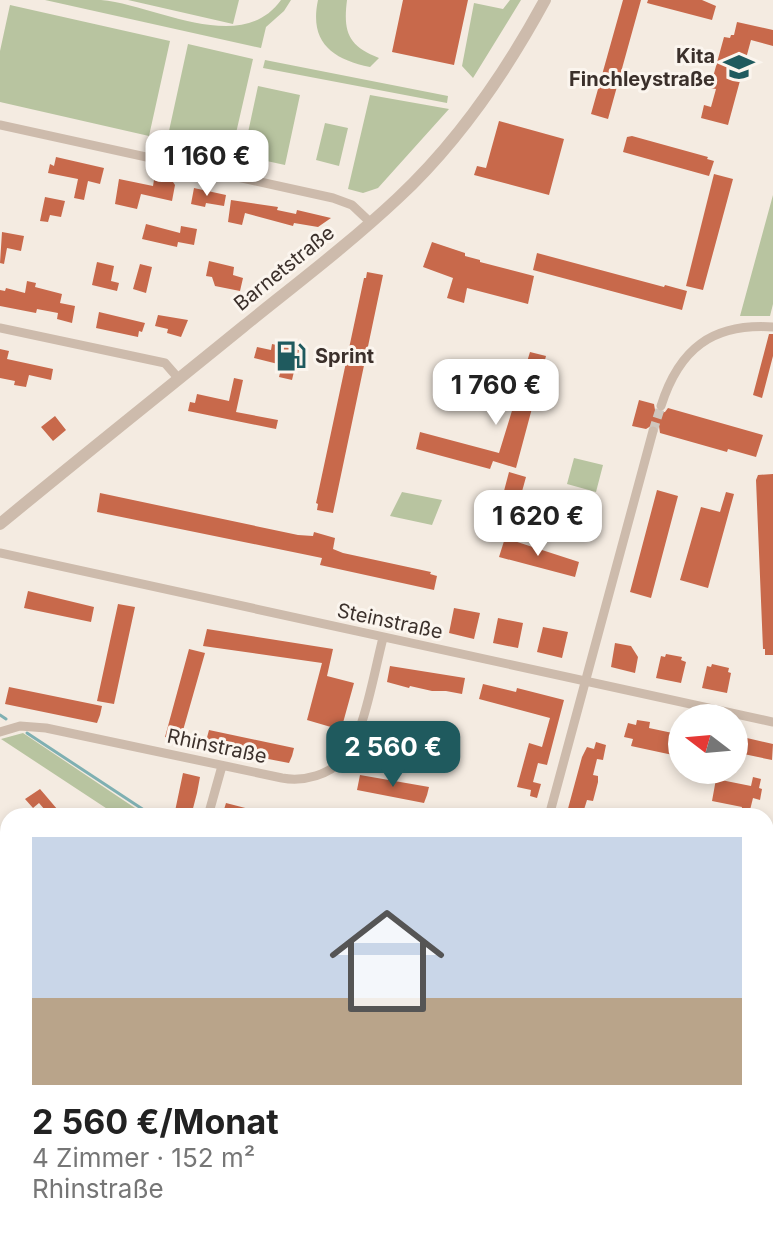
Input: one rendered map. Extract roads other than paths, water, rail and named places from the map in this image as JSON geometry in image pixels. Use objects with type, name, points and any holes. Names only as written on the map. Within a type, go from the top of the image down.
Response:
[{"type":"street","name":"Barnetstraße","points":[[0,524],[370,222],[421,175],[470,117],[518,47],[545,0]]},
{"type":"street","points":[[0,125],[333,198],[352,205],[370,222]]},
{"type":"street","points":[[661,406],[680,362],[700,343],[720,333],[742,328],[773,327]]},
{"type":"street","points":[[0,328],[165,363],[179,379]]},
{"type":"street","points":[[551,808],[653,431]]},
{"type":"street","name":"Steinstraße","points":[[0,553],[773,722]]},
{"type":"street","name":"Rhinstraße","points":[[0,732],[20,726],[46,728],[302,780],[333,768],[344,758],[354,740],[383,638]]},
{"type":"street","points":[[210,808],[222,766]]},
{"type":"waterway","points":[[0,715],[6,719]]},
{"type":"waterway","points":[[27,733],[141,808]]},
{"type":"tunnel","points":[[653,431],[661,406]]},
{"type":"place","name":"Kita Finchleystraße","points":[[739,67]]},
{"type":"place","name":"Sprint","points":[[291,356]]}]
